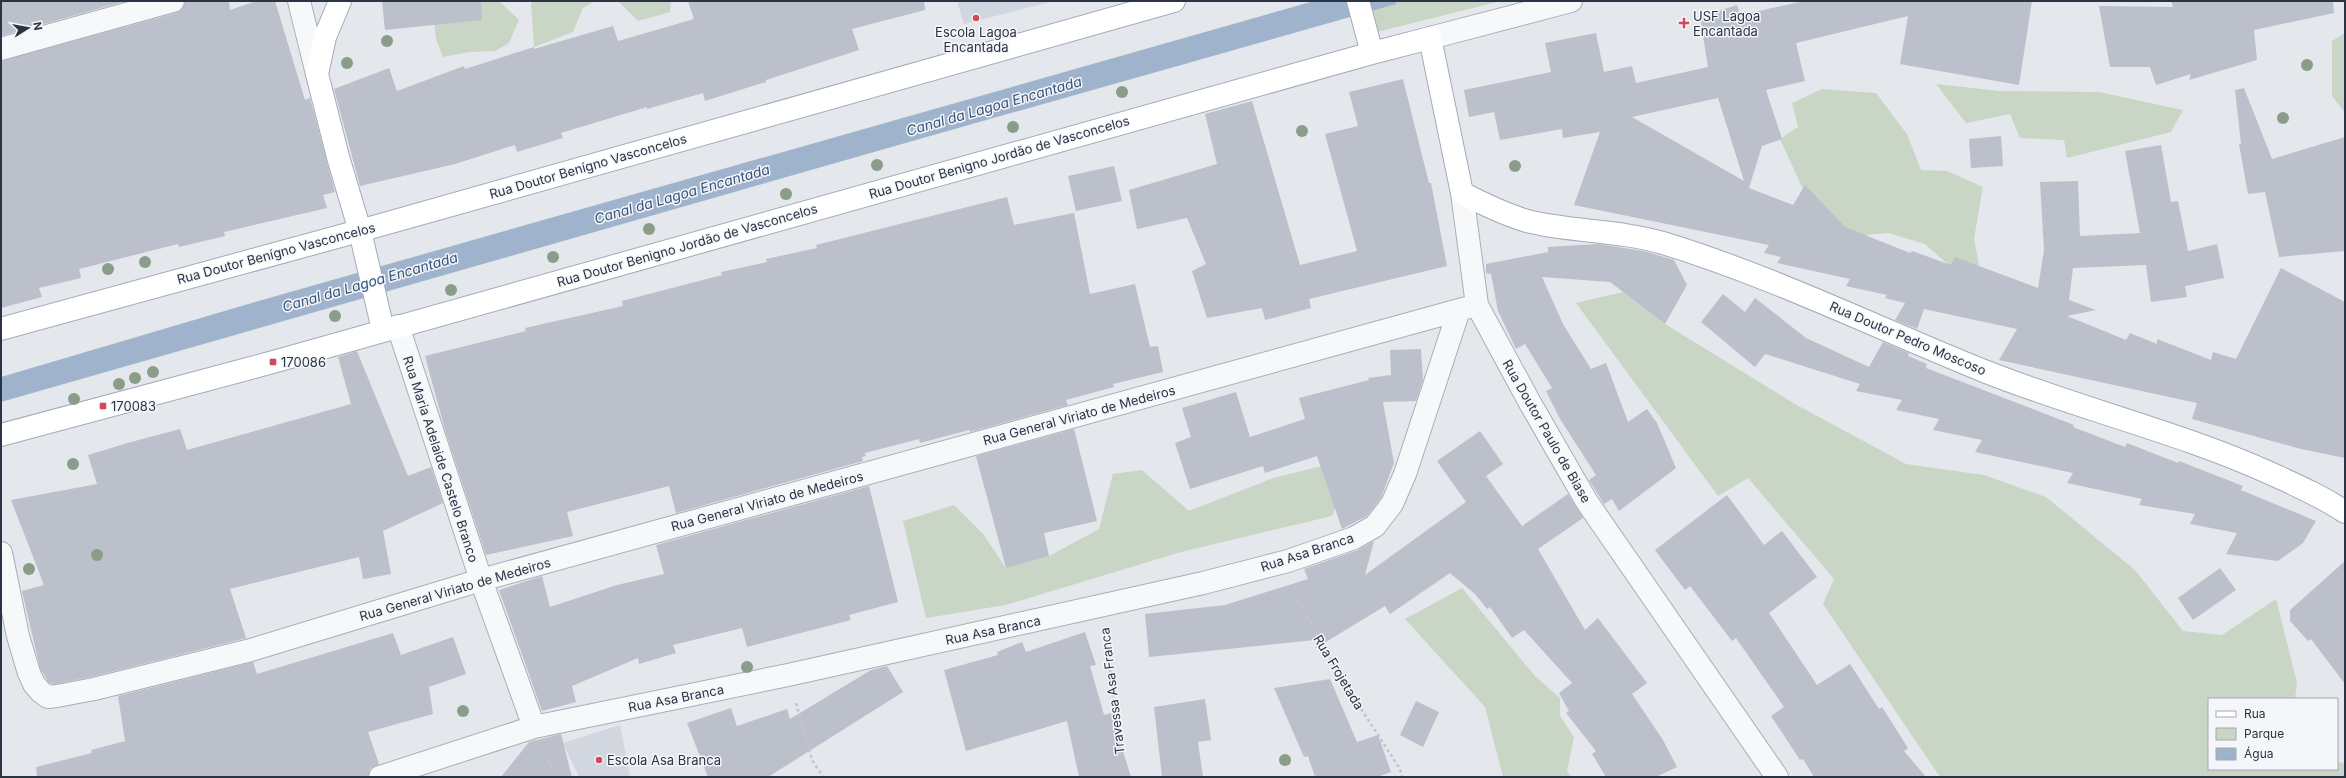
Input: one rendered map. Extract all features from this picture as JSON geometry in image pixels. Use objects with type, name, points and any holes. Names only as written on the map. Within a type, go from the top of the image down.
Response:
[{"type":"main road","points":[[340,1],[325,38],[317,74],[338,157],[387,324]]},
{"type":"main road","name":"Rua Doutor Benígno Vasconcelos","points":[[1,329],[361,238],[1174,1]]},
{"type":"main road","points":[[1358,1],[1369,44]]},
{"type":"main road","name":"Rua Doutor Benigno Jordão de Vasconcelos","points":[[1,435],[1369,44],[1430,38]]},
{"type":"main road","name":"Rua Doutor Paulo de Biase","points":[[1430,38],[1462,193]]},
{"type":"main road","name":"Rua Doutor Pedro Moscoso","points":[[1462,193],[1494,209],[1528,221],[1659,242],[1710,258],[1808,295],[1985,372],[2184,439],[2246,462],[2311,492],[2345,512]]},
{"type":"street","points":[[1,49],[173,1]]},
{"type":"street","points":[[299,1],[317,74]]},
{"type":"street","name":"Rua Doutor Benigno Jordão de Vasconcelos","points":[[1430,38],[1571,1]]},
{"type":"street","name":"Rua Doutor Paulo de Biase","points":[[1462,193],[1468,307],[1530,403],[1587,502],[1777,777]]},
{"type":"street","name":"Rua Asa Branca","points":[[380,777],[534,727],[788,675],[1203,583],[1288,561],[1354,538],[1375,526],[1383,518],[1392,504],[1405,474],[1468,307]]},
{"type":"street","name":"Rua General Viriato de Medeiros","points":[[1,553],[18,636],[29,673],[34,684],[41,692],[48,697],[57,696],[94,689],[251,650],[481,580],[1468,307]]},
{"type":"street","name":"Rua Maria Adelaide Castelo Branco","points":[[387,324],[534,727]]},
{"type":"path","name":"Rua Frojetada","points":[[1288,561],[1299,600],[1336,670],[1400,769],[1402,777]]},
{"type":"path","name":"Travessa Asa Franca","points":[[1102,606],[1122,777]]},
{"type":"path","points":[[788,675],[812,760],[823,777]]},
{"type":"shaded area","name":"Escola Lagoa Encantada","points":[[957,1],[1054,1],[964,24]]},
{"type":"shaded area","name":"Escola Asa Branca","points":[[620,725],[630,777],[579,777],[563,743]]},
{"type":"green space","points":[[432,1],[499,1],[519,20],[509,43],[495,51],[469,52],[443,57],[436,39]]},
{"type":"green space","points":[[538,1],[595,1],[583,8],[573,32],[534,47],[531,3]]},
{"type":"green space","points":[[618,1],[671,1],[670,12],[638,21]]},
{"type":"green space","points":[[1367,1],[1501,1],[1377,32]]},
{"type":"green space","points":[[2345,33],[2345,113],[2332,96],[2332,41]]},
{"type":"green space","points":[[1936,84],[2000,91],[2099,92],[2183,110],[2171,132],[2067,158],[2064,140],[2020,138],[2010,114],[1966,123]]},
{"type":"green space","points":[[1822,89],[1876,93],[1907,134],[1921,170],[1947,171],[1983,187],[1974,239],[1979,265],[1952,268],[1925,244],[1888,233],[1856,236],[1829,222],[1802,187],[1780,139],[1798,127],[1792,103]]},
{"type":"green space","points":[[1623,292],[1665,324],[1795,404],[1906,464],[1984,475],[2046,497],[2135,570],[2183,631],[2222,635],[2276,599],[2297,683],[2295,698],[2208,698],[2208,770],[2338,770],[2338,761],[2345,764],[2345,777],[1940,777],[1823,604],[1834,579],[1748,478],[1718,496],[1576,303]]},
{"type":"green space","points":[[1355,458],[1332,516],[1181,552],[1006,605],[926,618],[903,521],[954,505],[983,534],[1006,568],[1049,556],[1099,529],[1113,474],[1142,470],[1189,511],[1273,478]]},
{"type":"green space","points":[[1462,588],[1535,676],[1560,698],[1560,716],[1574,737],[1567,771],[1571,777],[1503,777],[1485,707],[1405,619]]},
{"type":"water","name":"Canal da Lagoa Encantada","points":[[1314,1],[1396,1],[1396,4],[1,402],[1,377],[255,302]]},
{"type":"building","points":[[1,1],[126,1],[1,36]]},
{"type":"building","points":[[185,1],[229,1],[230,10],[257,1],[275,1],[305,100],[310,98],[335,192],[323,195],[327,208],[224,232],[225,236],[179,247],[178,244],[79,269],[81,278],[39,288],[42,297],[1,308],[1,61],[176,13],[182,9]]},
{"type":"building","points":[[382,1],[481,1],[482,20],[385,30]]},
{"type":"building","points":[[688,1],[924,1],[925,10],[852,29],[859,50],[766,80],[766,82],[705,101],[703,93],[647,109],[647,107],[561,133],[563,138],[517,152],[515,145],[455,164],[360,186],[334,89],[389,68],[397,91],[464,66],[465,69],[534,47],[534,49],[613,26],[618,41],[694,19]]},
{"type":"building","points":[[1804,1],[2032,1],[2019,85],[1900,64],[1908,16],[1796,43],[1805,81],[1766,90],[1782,139],[1762,146],[1749,188],[1793,205],[1805,185],[1845,227],[1910,253],[1912,251],[1951,265],[1955,257],[2038,288],[2044,250],[2040,182],[2078,181],[2080,236],[2140,233],[2125,151],[2161,145],[2171,202],[2178,201],[2188,251],[2217,244],[2224,278],[2185,286],[2187,297],[2151,302],[2146,265],[2073,268],[2069,300],[2096,310],[2067,316],[2126,340],[2130,333],[2157,344],[2157,339],[2211,360],[2213,352],[2236,359],[2281,268],[2345,302],[2345,458],[2301,449],[2192,419],[2197,403],[1999,360],[2017,329],[1924,309],[1917,329],[1895,320],[1905,303],[1885,298],[1887,295],[1846,286],[1850,279],[1777,263],[1781,257],[1764,253],[1769,245],[1574,205],[1600,132],[1563,138],[1562,129],[1500,140],[1494,112],[1469,117],[1464,90],[1551,72],[1545,43],[1596,33],[1604,72],[1632,66],[1636,83],[1708,67],[1700,17],[1737,5],[1740,15]],"holes":[[[1718,98],[1744,181],[1632,117]]]},
{"type":"building","points":[[2171,1],[2333,1],[2334,13],[2254,30],[2257,60],[2189,80],[2191,74],[2156,85],[2150,67],[2110,67],[2099,6],[2173,7]]},
{"type":"building","points":[[1403,79],[1429,183],[1431,183],[1447,266],[1309,299],[1311,308],[1265,320],[1262,308],[1207,318],[1192,271],[1206,264],[1187,218],[1137,229],[1129,190],[1217,164],[1205,114],[1252,101],[1300,265],[1357,251],[1325,134],[1358,126],[1349,92]]},
{"type":"building","points":[[2244,88],[2272,159],[2345,137],[2345,251],[2279,257],[2265,192],[2248,194],[2239,144],[2241,144],[2235,90]]},
{"type":"building","points":[[2001,136],[2003,166],[1971,168],[1969,139]]},
{"type":"building","points":[[1114,166],[1122,201],[1076,211],[1068,176]]},
{"type":"building","points":[[1007,197],[1014,225],[1074,213],[1090,294],[1135,284],[1150,347],[1158,346],[1163,372],[1113,384],[1114,387],[1066,400],[1068,405],[970,432],[969,430],[920,443],[919,439],[865,453],[866,456],[862,457],[863,461],[676,513],[669,486],[567,512],[573,536],[486,555],[445,430],[425,356],[526,331],[525,328],[623,306],[622,301],[722,275],[721,272],[767,262],[766,259],[817,248],[816,245]]},
{"type":"building","points":[[1598,244],[1644,251],[1674,260],[1687,285],[1665,324],[1610,282],[1542,277],[1563,324],[1591,369],[1606,363],[1628,422],[1647,409],[1657,423],[1676,468],[1619,511],[1612,499],[1604,504],[1589,480],[1596,475],[1560,419],[1546,391],[1552,388],[1525,344],[1516,349],[1498,311],[1491,274],[1486,273],[1486,264],[1548,252],[1548,247]]},
{"type":"building","points":[[1723,294],[1745,312],[1755,298],[1806,338],[1869,367],[1883,342],[1909,353],[1908,356],[1927,364],[1926,368],[2074,425],[2073,427],[2125,447],[2127,443],[2243,486],[2241,490],[2316,521],[2303,543],[2278,561],[2226,554],[2237,533],[2190,524],[2195,514],[2139,505],[2142,499],[2067,483],[2073,473],[1975,452],[1982,440],[1933,430],[1939,419],[1896,410],[1902,400],[1856,391],[1860,384],[1765,354],[1755,367],[1701,322]]},
{"type":"building","points":[[1421,349],[1423,380],[1416,401],[1383,402],[1394,463],[1381,498],[1367,516],[1342,529],[1317,456],[1265,473],[1263,466],[1190,489],[1175,443],[1191,437],[1182,408],[1236,392],[1250,437],[1305,419],[1299,398],[1369,380],[1368,378],[1391,375],[1390,350]]},
{"type":"building","points":[[357,351],[408,476],[431,467],[443,503],[383,531],[391,574],[363,579],[359,557],[230,589],[246,638],[91,677],[55,684],[49,683],[40,668],[22,591],[44,585],[11,500],[97,484],[88,455],[131,442],[180,429],[187,450],[351,404],[338,357]]},
{"type":"building","points":[[1074,429],[1097,521],[1044,533],[1049,556],[1006,568],[976,456]]},
{"type":"building","points":[[1480,431],[1503,464],[1486,476],[1522,526],[1568,494],[1583,518],[1538,549],[1585,630],[1598,618],[1647,683],[1632,694],[1663,740],[1677,767],[1656,777],[1606,777],[1592,754],[1596,751],[1566,713],[1569,711],[1559,693],[1572,683],[1524,630],[1512,638],[1490,607],[1487,609],[1475,594],[1450,573],[1390,614],[1385,606],[1316,648],[1315,640],[1149,657],[1145,614],[1225,605],[1308,579],[1304,569],[1358,550],[1374,541],[1365,575],[1466,502],[1437,461]]},
{"type":"building","points":[[869,486],[898,602],[849,615],[851,620],[747,647],[742,628],[673,645],[676,653],[639,664],[638,658],[572,686],[576,702],[542,711],[499,590],[542,576],[550,607],[617,585],[664,574],[656,545]]},
{"type":"building","points":[[1727,495],[1764,545],[1782,531],[1817,577],[1769,613],[1817,685],[1850,664],[1879,709],[1882,707],[1908,748],[1904,751],[1926,777],[1814,777],[1803,759],[1800,760],[1771,716],[1784,707],[1736,638],[1732,641],[1690,586],[1685,590],[1655,550]]},
{"type":"building","points":[[2345,561],[2345,684],[2311,639],[2308,641],[2290,621],[2290,610]]},
{"type":"building","points":[[2220,568],[2236,590],[2193,620],[2178,598]]},
{"type":"building","points":[[1085,632],[1096,665],[1090,666],[1104,715],[1111,713],[1131,777],[1079,777],[1067,721],[966,751],[944,670],[998,655],[997,652],[1022,642],[1026,652]]},
{"type":"building","points":[[393,633],[401,655],[453,637],[466,674],[429,687],[433,714],[368,732],[379,764],[370,769],[368,777],[37,777],[36,767],[92,753],[91,750],[125,741],[118,696],[253,662],[257,674]]},
{"type":"building","points":[[887,666],[903,692],[768,777],[708,777],[687,723],[731,708],[737,726],[787,709],[790,719],[871,670]]},
{"type":"building","points":[[1330,679],[1357,742],[1378,735],[1391,772],[1377,777],[1315,777],[1308,756],[1304,757],[1274,688]]},
{"type":"building","points":[[1205,699],[1211,740],[1198,742],[1203,777],[1162,777],[1154,707]]},
{"type":"building","points":[[1416,701],[1439,712],[1423,747],[1400,735]]},
{"type":"building","points":[[561,734],[572,777],[501,777],[529,742]]},
{"type":"place","name":"Escola Lagoa Encantada","points":[[976,18]]},
{"type":"place","name":"USF Lagoa Encantada","points":[[1684,23]]},
{"type":"place","name":"170086","points":[[273,362]]},
{"type":"place","name":"170083","points":[[103,406]]},
{"type":"place","name":"Escola Asa Branca","points":[[599,760]]}]
